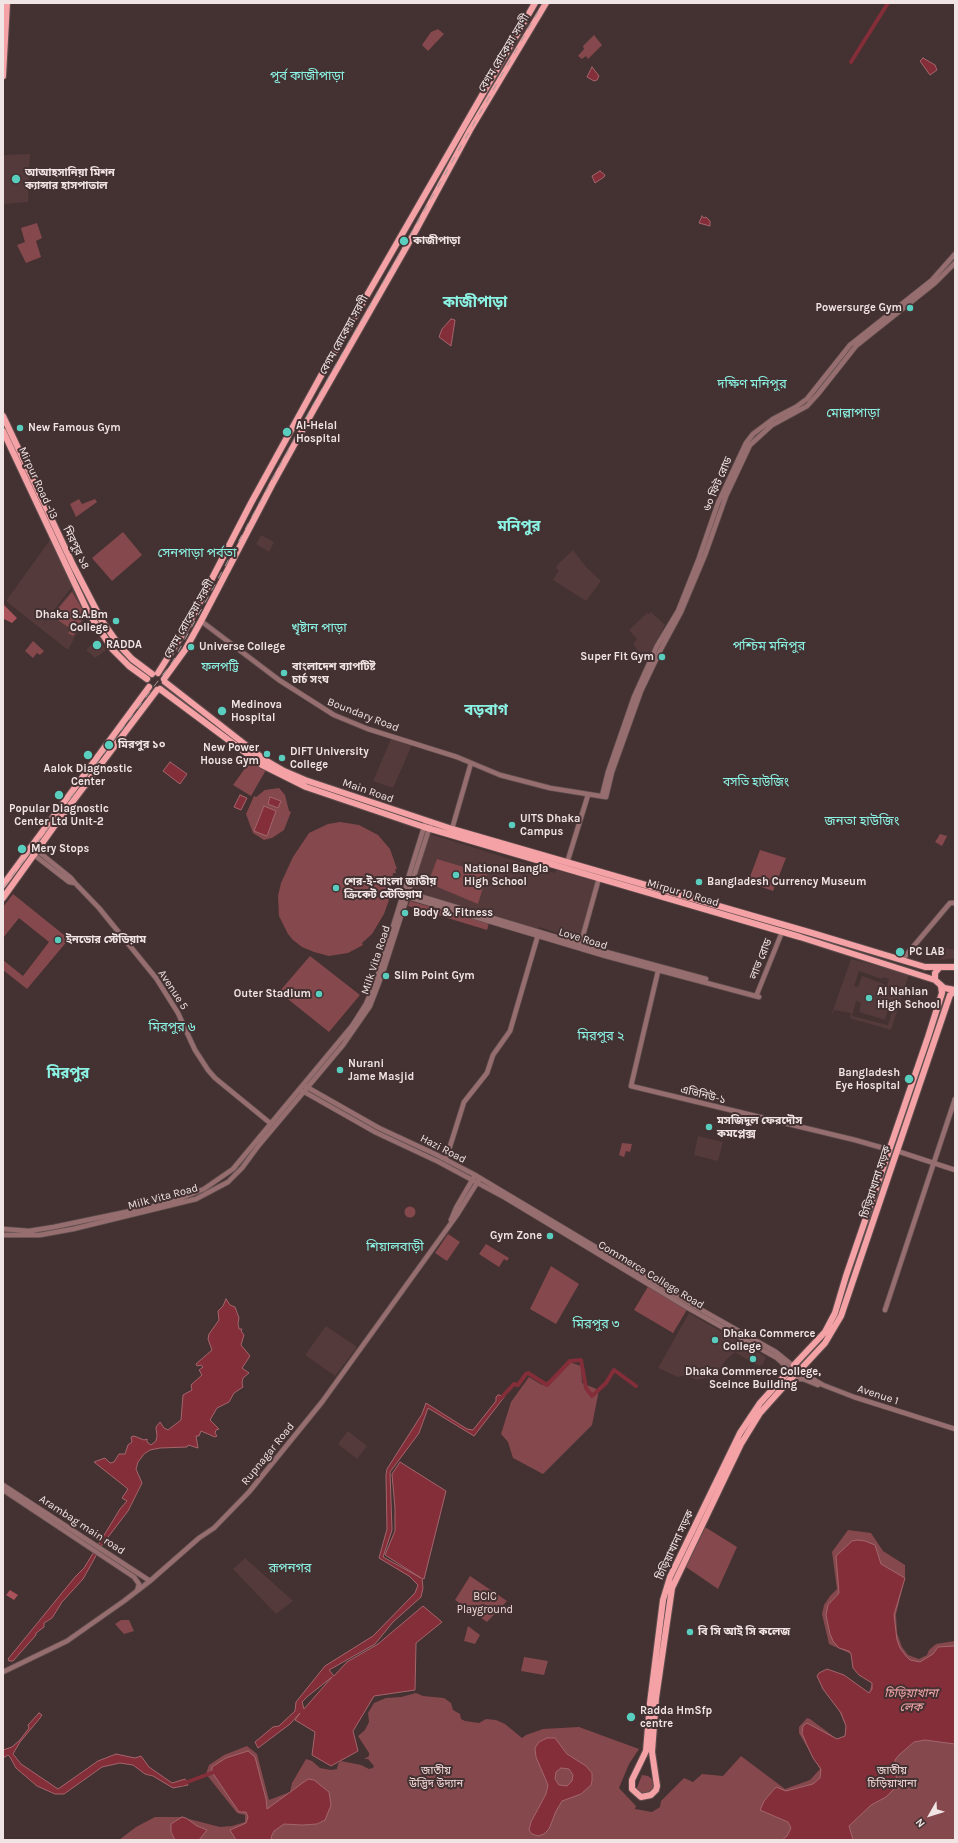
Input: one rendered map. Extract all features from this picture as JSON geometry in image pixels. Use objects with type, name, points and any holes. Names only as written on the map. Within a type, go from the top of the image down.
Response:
[{"type":"main road","points":[[3,76],[7,3]]},
{"type":"main road","name":"বেগম রোকেয়া সরণী","points":[[148,679],[155,673],[187,627],[251,503],[360,308],[536,3]]},
{"type":"main road","name":"বেগম রোকেয়া সরণী","points":[[158,690],[201,622],[273,483],[416,230],[470,130],[546,3]]},
{"type":"main road","points":[[360,308],[369,312]]},
{"type":"main road","name":"মিরপুর ১৪","points":[[3,416],[73,565],[110,634],[132,660],[155,673],[164,681]]},
{"type":"main road","name":"Mirpur Road -13","points":[[3,431],[88,612],[102,636],[129,666],[148,679]]},
{"type":"main road","points":[[67,568],[73,565]]},
{"type":"main road","points":[[3,898],[34,851],[149,687],[148,679]]},
{"type":"main road","name":"Main Road","points":[[164,681],[271,764],[328,791]]},
{"type":"main road","name":"Main Road","points":[[149,687],[158,690],[262,765],[285,778],[427,825],[452,829]]},
{"type":"main road","points":[[3,885],[34,851],[158,690]]},
{"type":"main road","name":"Mirpur 10 Road","points":[[427,825],[623,886],[782,932],[935,980]]},
{"type":"main road","name":"Mirpur 10 Road","points":[[452,829],[478,840],[567,863],[720,906],[925,968],[955,967]]},
{"type":"main road","points":[[623,886],[624,879]]},
{"type":"main road","points":[[718,913],[720,906]]},
{"type":"main road","points":[[939,968],[935,973],[935,980],[941,986],[955,990]]},
{"type":"main road","name":"চিড়িয়াখানা সড়ক","points":[[649,1752],[632,1780],[632,1789],[641,1797],[651,1795],[658,1786],[649,1752],[660,1653],[674,1576],[744,1431],[825,1332],[835,1313],[846,1276],[928,1037],[942,993],[941,986]]},
{"type":"main road","name":"চিড়িয়াখানা সড়ক","points":[[792,1371],[825,1342],[838,1321],[847,1301],[950,995],[955,990]]},
{"type":"main road","points":[[890,1150],[897,1151]]},
{"type":"main road","points":[[858,1244],[865,1247]]},
{"type":"main road","points":[[840,1300],[847,1301]]},
{"type":"street","name":"৬০ ফিট রোড","points":[[921,292],[955,254]]},
{"type":"street","name":"৬০ ফিট রোড","points":[[604,797],[606,777],[634,697],[657,646],[678,611],[690,585],[718,503],[742,450],[753,434],[771,423],[806,406],[816,392],[863,337],[921,292],[935,283],[955,263]]},
{"type":"street","name":"Boundary Road","points":[[201,622],[279,680],[323,710],[368,729],[471,762],[500,775],[529,783],[604,797]]},
{"type":"street","points":[[452,829],[471,762]]},
{"type":"street","points":[[567,863],[588,795]]},
{"type":"street","name":"Milk Vita Road","points":[[3,1228],[29,1231],[169,1203],[194,1194],[214,1183],[233,1168],[270,1123],[355,1029],[380,983],[405,894],[427,825]]},
{"type":"street","name":"Avenue 5","points":[[34,851],[69,882],[75,884]]},
{"type":"street","name":"Avenue 5","points":[[34,851],[72,878],[75,884],[99,908],[161,985],[178,1013],[196,1050],[208,1070],[215,1078],[270,1123]]},
{"type":"street","points":[[580,945],[599,878]]},
{"type":"street","name":"Love Road","points":[[405,894],[757,996]]},
{"type":"street","points":[[902,960],[950,903],[955,903]]},
{"type":"street","name":"Love Road","points":[[494,920],[538,935],[580,945]]},
{"type":"street","name":"লাভ রোড","points":[[757,996],[782,932]]},
{"type":"street","points":[[446,1159],[464,1102],[486,1073],[493,1055],[510,1031],[538,935]]},
{"type":"street","name":"এভিনিউ-১","points":[[659,968],[631,1086],[890,1150]]},
{"type":"street","name":"Milk Vita Road","points":[[3,1235],[40,1235],[61,1232],[182,1203],[196,1199],[215,1190],[228,1182],[242,1168],[303,1088]]},
{"type":"street","name":"Hazi Road","points":[[303,1088],[379,1128],[446,1159],[474,1178]]},
{"type":"street","name":"Hazi Road","points":[[303,1088],[376,1132],[479,1180],[570,1232]]},
{"type":"street","points":[[885,1310],[955,1099]]},
{"type":"street","points":[[897,1151],[955,1170]]},
{"type":"street","points":[[450,1223],[456,1208],[474,1178]]},
{"type":"street","name":"Commerce College Road","points":[[479,1180],[504,1197],[694,1308],[776,1352],[792,1371]]},
{"type":"street","name":"Rupnagar Road","points":[[3,1672],[67,1641],[137,1591],[199,1538],[214,1528],[249,1492],[322,1402],[457,1215],[479,1180]]},
{"type":"street","name":"Commerce College Road","points":[[570,1232],[694,1308]]},
{"type":"street","points":[[792,1371],[798,1378],[823,1385]]},
{"type":"street","name":"Avenue 1","points":[[792,1371],[854,1397],[955,1430]]},
{"type":"street","name":"Arambag main road","points":[[3,1485],[100,1551],[150,1581]]},
{"type":"street","name":"Arambag main road","points":[[3,1490],[94,1547]]},
{"type":"street","name":"Arambag main road","points":[[100,1551],[134,1577],[138,1584],[137,1591]]},
{"type":"shaded area","name":"আআহসানিয়া মিশন ক্যান্সার হাসপাতাল","points":[[30,154],[28,202],[3,204],[3,155]]},
{"type":"shaded area","points":[[261,535],[274,542],[269,552],[256,544]]},
{"type":"shaded area","points":[[50,540],[74,584],[40,628],[6,601]]},
{"type":"shaded area","points":[[573,550],[586,567],[601,581],[586,601],[553,580],[559,570],[556,569],[557,565]]},
{"type":"shaded area","points":[[75,587],[89,610],[68,650],[40,628]]},
{"type":"shaded area","points":[[4,605],[17,618],[12,623],[4,619],[3,620]]},
{"type":"shaded area","points":[[651,612],[665,625],[651,653],[649,651],[643,657],[633,644],[637,639],[629,630],[647,613],[649,614]]},
{"type":"shaded area","name":"RADDA","points":[[99,637],[106,650],[95,658],[86,650]]},
{"type":"shaded area","points":[[392,737],[412,745],[393,788],[373,781]]},
{"type":"shaded area","points":[[430,834],[555,873],[547,901],[556,870],[598,881],[579,940],[539,927],[538,930],[408,893]]},
{"type":"shaded area","points":[[946,948],[955,950],[955,958],[940,960]]},
{"type":"shaded area","name":"Al Nahian High School","points":[[851,959],[909,974],[891,1030],[832,1013]],"holes":[[[859,971],[882,979],[883,977],[889,979],[885,994],[881,993],[884,984],[862,976],[858,987],[854,986]],[[856,1001],[861,1003],[859,1012],[885,1020],[888,1010],[892,1011],[888,1025],[852,1016]],[[834,1010],[851,1013],[850,1018],[833,1013]]]},
{"type":"shaded area","points":[[698,1136],[723,1142],[718,1161],[694,1155]]},
{"type":"shaded area","points":[[689,1313],[766,1357],[763,1364],[760,1366],[735,1352],[725,1361],[716,1375],[697,1380],[687,1375],[678,1377],[658,1368]]},
{"type":"shaded area","points":[[326,1326],[357,1347],[335,1376],[305,1355]]},
{"type":"shaded area","points":[[348,1431],[367,1446],[357,1459],[338,1444]]},
{"type":"shaded area","points":[[245,1558],[293,1601],[276,1614],[233,1569]]},
{"type":"shaded area","points":[[10,1590],[18,1595],[14,1600],[6,1595]]},
{"type":"green space","points":[[438,29],[444,34],[428,51],[422,45],[431,32]]},
{"type":"green space","points":[[594,35],[602,45],[588,59],[586,56],[582,59],[578,56],[584,49],[583,46]]},
{"type":"green space","points":[[37,223],[42,238],[36,241],[41,257],[26,263],[17,245],[25,242],[21,228]]},
{"type":"green space","points":[[79,499],[82,504],[95,499],[97,502],[76,517],[70,504]]},
{"type":"green space","points":[[123,532],[142,555],[112,581],[92,558]]},
{"type":"green space","points":[[72,592],[85,614],[73,636],[68,633],[71,629],[52,616]]},
{"type":"green space","points":[[33,641],[44,651],[40,655],[37,653],[33,658],[25,651]]},
{"type":"green space","points":[[251,760],[266,770],[251,796],[233,785]]},
{"type":"green space","points":[[279,788],[285,795],[289,811],[291,812],[284,830],[272,838],[264,840],[253,833],[246,814],[254,796],[256,797],[265,790]]},
{"type":"green space","name":"শের-ই-বাংলা জাতীয় ক্রিকেট স্টেডিয়াম","points":[[340,822],[359,825],[378,835],[390,849],[397,869],[395,869],[396,873],[393,873],[390,897],[384,914],[372,934],[362,943],[363,945],[348,953],[329,956],[302,947],[293,940],[288,934],[279,916],[278,896],[281,883],[293,857],[309,833],[328,824]]},
{"type":"green space","points":[[940,834],[947,836],[942,846],[935,842]]},
{"type":"green space","points":[[760,850],[786,858],[773,891],[748,882]]},
{"type":"green space","points":[[437,859],[487,874],[478,904],[428,883]]},
{"type":"green space","name":"ইনডোর স্টেডিয়াম","points":[[13,894],[69,939],[27,989],[3,970],[3,960],[23,976],[49,942],[19,918],[3,938],[3,907]]},
{"type":"green space","points":[[410,901],[489,923],[487,930],[408,906]]},
{"type":"green space","name":"Outer Stadium","points":[[310,956],[360,995],[329,1032],[279,992]]},
{"type":"green space","points":[[622,1143],[632,1144],[630,1152],[626,1151],[624,1157],[619,1155]]},
{"type":"green space","points":[[410,1206],[414,1208],[416,1212],[414,1216],[410,1218],[406,1216],[404,1212],[406,1208]]},
{"type":"green space","points":[[448,1234],[460,1242],[447,1261],[435,1253]]},
{"type":"green space","points":[[486,1244],[509,1258],[507,1261],[504,1259],[499,1267],[479,1254]]},
{"type":"green space","points":[[551,1266],[579,1284],[556,1324],[530,1309]]},
{"type":"green space","points":[[649,1285],[688,1308],[673,1333],[634,1310]]},
{"type":"green space","points":[[569,1362],[581,1366],[582,1383],[599,1390],[592,1425],[543,1474],[513,1458],[508,1442],[501,1434],[511,1402],[529,1377],[542,1385],[558,1375]]},
{"type":"green space","points":[[705,1527],[737,1547],[718,1589],[686,1567]]},
{"type":"green space","points":[[848,1530],[871,1533],[883,1551],[905,1565],[905,1578],[896,1614],[897,1633],[902,1647],[908,1655],[919,1659],[927,1655],[929,1650],[936,1644],[955,1641],[955,1840],[119,1840],[136,1827],[155,1817],[181,1817],[220,1827],[232,1826],[245,1822],[245,1815],[237,1813],[206,1774],[209,1765],[224,1755],[247,1746],[257,1754],[269,1800],[290,1792],[292,1783],[306,1759],[312,1761],[320,1768],[331,1770],[337,1769],[338,1764],[341,1761],[361,1765],[369,1769],[373,1768],[374,1766],[368,1759],[364,1759],[369,1756],[369,1753],[358,1736],[365,1730],[369,1722],[368,1713],[374,1703],[386,1698],[401,1697],[416,1693],[423,1696],[444,1698],[451,1703],[453,1710],[460,1714],[461,1719],[465,1721],[479,1723],[486,1719],[496,1720],[505,1724],[522,1738],[543,1729],[579,1727],[639,1749],[629,1764],[619,1788],[636,1806],[635,1809],[652,1812],[660,1807],[661,1801],[684,1778],[693,1782],[702,1774],[723,1776],[741,1756],[785,1789],[810,1780],[820,1769],[799,1733],[799,1727],[807,1718],[837,1739],[845,1736],[846,1726],[836,1704],[823,1689],[817,1676],[827,1669],[844,1675],[869,1693],[872,1683],[859,1675],[853,1668],[851,1654],[829,1644],[822,1614],[824,1605],[837,1589],[832,1552]]},
{"type":"green space","name":"BCIC Playground","points":[[470,1576],[507,1601],[487,1622],[455,1600]]},
{"type":"green space","points":[[121,1620],[129,1620],[134,1631],[124,1634],[115,1624]]},
{"type":"green space","points":[[468,1626],[480,1635],[475,1644],[464,1641]]},
{"type":"green space","points":[[524,1657],[548,1661],[544,1675],[521,1671]]},
{"type":"green space","points":[[642,1775],[648,1776],[656,1782],[653,1790],[648,1794],[641,1794],[636,1790]]},
{"type":"water","points":[[923,58],[935,65],[937,70],[930,75],[920,61]]},
{"type":"water","points":[[592,67],[599,76],[597,80],[594,81],[587,77]]},
{"type":"water","points":[[600,171],[605,175],[595,183],[592,176]]},
{"type":"water","points":[[702,216],[704,218],[706,217],[710,221],[710,226],[699,223]]},
{"type":"water","points":[[451,319],[455,320],[451,346],[439,337],[442,329]]},
{"type":"water","points":[[170,762],[187,774],[180,784],[163,771]]},
{"type":"water","points":[[240,795],[247,798],[241,810],[234,807]]},
{"type":"water","points":[[270,797],[281,801],[278,808],[268,804]]},
{"type":"water","points":[[264,806],[276,811],[267,836],[254,831]]},
{"type":"water","points":[[226,1299],[230,1305],[235,1307],[239,1318],[239,1329],[242,1329],[241,1331],[244,1335],[241,1345],[250,1356],[242,1368],[249,1373],[243,1378],[243,1387],[234,1393],[229,1402],[217,1408],[210,1420],[219,1429],[216,1430],[215,1433],[217,1436],[215,1437],[201,1431],[199,1436],[196,1436],[198,1448],[188,1445],[187,1447],[160,1448],[150,1450],[144,1454],[138,1462],[136,1469],[142,1483],[128,1511],[102,1545],[83,1579],[62,1602],[52,1618],[44,1623],[44,1627],[36,1633],[36,1635],[13,1661],[9,1661],[8,1659],[84,1568],[120,1509],[127,1501],[122,1498],[128,1489],[94,1462],[105,1458],[110,1463],[114,1462],[119,1454],[125,1454],[128,1445],[132,1442],[131,1437],[134,1436],[144,1440],[147,1439],[147,1442],[151,1445],[156,1441],[156,1427],[160,1422],[164,1428],[168,1430],[181,1420],[183,1395],[192,1390],[191,1385],[202,1375],[199,1370],[203,1367],[201,1365],[197,1366],[196,1364],[212,1350],[208,1339],[209,1334],[219,1320],[218,1311],[223,1306]]},
{"type":"water","points":[[498,1395],[505,1396],[474,1436],[428,1408],[419,1433],[390,1472],[392,1530],[383,1557],[421,1578],[385,1555],[395,1531],[395,1508],[392,1474],[400,1462],[446,1491],[424,1579],[422,1578],[423,1588],[421,1597],[393,1622],[375,1644],[329,1670],[334,1676],[347,1662],[378,1644],[423,1606],[442,1622],[416,1643],[415,1690],[374,1696],[353,1731],[358,1751],[331,1766],[312,1755],[315,1732],[295,1720],[300,1713],[290,1724],[258,1748],[255,1742],[273,1727],[279,1726],[295,1711],[296,1702],[325,1666],[373,1636],[415,1593],[418,1585],[409,1576],[379,1558],[387,1529],[387,1469],[422,1414],[426,1403],[467,1429],[473,1430],[496,1401],[496,1397]],"holes":[[[332,1677],[304,1709],[302,1702]]]},
{"type":"water","name":"চিড়িয়াখানা লেক","points":[[858,1540],[875,1545],[881,1564],[905,1578],[894,1615],[897,1640],[900,1648],[906,1656],[910,1660],[920,1662],[933,1654],[938,1647],[955,1646],[955,1744],[925,1740],[914,1742],[899,1755],[895,1760],[897,1786],[886,1797],[871,1805],[849,1826],[853,1840],[782,1840],[787,1836],[791,1828],[788,1822],[760,1810],[764,1801],[776,1787],[786,1791],[813,1784],[820,1778],[821,1769],[813,1758],[806,1743],[802,1733],[803,1726],[807,1723],[837,1739],[845,1736],[846,1726],[841,1713],[823,1689],[817,1676],[819,1673],[827,1669],[844,1675],[869,1693],[872,1689],[872,1683],[859,1675],[853,1668],[851,1654],[849,1651],[839,1648],[833,1641],[826,1615],[828,1605],[839,1593],[836,1556],[852,1541]]},
{"type":"water","points":[[39,1713],[42,1715],[20,1742],[13,1754],[21,1764],[58,1789],[98,1761],[116,1754],[135,1758],[141,1756],[149,1767],[172,1783],[185,1779],[188,1785],[173,1788],[153,1776],[145,1774],[133,1765],[120,1763],[102,1767],[64,1794],[55,1794],[37,1786],[16,1768],[8,1755],[3,1758],[3,1750],[12,1747],[20,1740],[29,1728],[28,1725]]},
{"type":"water","points":[[547,1738],[555,1738],[567,1754],[586,1766],[592,1773],[592,1781],[591,1785],[581,1794],[562,1801],[556,1811],[549,1829],[544,1834],[538,1836],[532,1834],[529,1830],[531,1822],[546,1794],[548,1785],[536,1757],[535,1748],[539,1742]],"holes":[[[561,1768],[569,1769],[573,1775],[572,1781],[567,1786],[559,1785],[555,1779],[556,1772]]]},
{"type":"water","points":[[248,1751],[255,1757],[266,1799],[267,1809],[308,1779],[314,1780],[329,1792],[331,1805],[325,1820],[317,1824],[284,1824],[274,1831],[271,1837],[272,1840],[236,1840],[230,1830],[246,1823],[248,1817],[246,1812],[239,1812],[212,1772],[212,1767],[226,1758]]},
{"type":"water","points":[[182,1817],[207,1830],[199,1840],[175,1840],[171,1832],[171,1824]]},
{"type":"waterway","points":[[851,62],[888,3]]},
{"type":"waterway","points":[[501,1398],[514,1384],[518,1385],[528,1373],[547,1385],[570,1361],[581,1360],[586,1388],[592,1396],[606,1383],[614,1370],[636,1386]]},
{"type":"waterway","points":[[182,1784],[217,1771]]},
{"type":"railway","points":[[3,888],[173,661],[318,396],[543,3]]},
{"type":"place","name":"আআহসানিয়া মিশন ক্যান্সার হাসপাতাল","points":[[16,179]]},
{"type":"place","name":"কাজীপাড়া","points":[[404,241]]},
{"type":"place","name":"Powersurge Gym","points":[[910,308]]},
{"type":"place","name":"New Famous Gym","points":[[20,428]]},
{"type":"place","name":"Al-Helal Hospital","points":[[287,432]]},
{"type":"place","name":"Dhaka S.A.Bm College","points":[[116,621]]},
{"type":"place","name":"RADDA","points":[[97,645]]},
{"type":"place","name":"Universe College","points":[[191,647]]},
{"type":"place","name":"Super Fit Gym","points":[[662,657]]},
{"type":"place","name":"বাংলাদেশ ব্যাপটিষ্ট চার্চ সংঘ","points":[[284,673]]},
{"type":"place","name":"Medinova Hospital","points":[[222,711]]},
{"type":"place","name":"মিরপুর ১০","points":[[109,745]]},
{"type":"place","name":"New Power House Gym","points":[[267,754]]},
{"type":"place","name":"Aalok Diagnostic Center","points":[[88,755]]},
{"type":"place","name":"DIFT University College","points":[[282,758]]},
{"type":"place","name":"Popular Diagnostic Center Ltd Unit-2","points":[[59,795]]},
{"type":"place","name":"UITS Dhaka Campus","points":[[512,825]]},
{"type":"place","name":"Mery Stops","points":[[22,849]]},
{"type":"place","name":"National Bangla High School","points":[[456,875]]},
{"type":"place","name":"Bangladesh Currency Museum","points":[[699,882]]},
{"type":"place","name":"শের-ই-বাংলা জাতীয় ক্রিকেট স্টেডিয়াম","points":[[336,888]]},
{"type":"place","name":"Body & Fitness","points":[[405,913]]},
{"type":"place","name":"ইনডোর স্টেডিয়াম","points":[[58,940]]},
{"type":"place","name":"PC LAB","points":[[900,952]]},
{"type":"place","name":"Slim Point Gym","points":[[386,976]]},
{"type":"place","name":"Outer Stadium","points":[[319,994]]},
{"type":"place","name":"Al Nahian High School","points":[[869,998]]},
{"type":"place","name":"Nurani Jame Masjid","points":[[340,1070]]},
{"type":"place","name":"Bangladesh Eye Hospital","points":[[909,1079]]},
{"type":"place","name":"মসজিদুল ফেরদৌস কমপ্লেক্স","points":[[709,1127]]},
{"type":"place","name":"Gym Zone","points":[[550,1236]]},
{"type":"place","name":"Dhaka Commerce College","points":[[715,1340]]},
{"type":"place","name":"Dhaka Commerce College, Sceince Building","points":[[753,1359]]},
{"type":"place","name":"বি সি আই সি কলেজ","points":[[690,1632]]},
{"type":"place","name":"Radda HmSfp centre","points":[[631,1717]]},
{"type":"district","name":"পূর্ব কাজীপাড়া","points":[[307,76]]},
{"type":"district","name":"কাজীপাড়া","points":[[475,303]]},
{"type":"district","name":"দক্ষিণ মনিপুর","points":[[752,384]]},
{"type":"district","name":"মোল্লাপাড়া","points":[[853,413]]},
{"type":"district","name":"মনিপুর","points":[[519,527]]},
{"type":"district","name":"সেনপাড়া পর্বতা","points":[[197,553]]},
{"type":"district","name":"খৃষ্টান পাড়া","points":[[319,628]]},
{"type":"district","name":"পশ্চিম মনিপুর","points":[[769,646]]},
{"type":"district","name":"ফলপট্টি","points":[[220,668]]},
{"type":"district","name":"বড়বাগ","points":[[486,711]]},
{"type":"district","name":"বসতি হাউজিং","points":[[756,783]]},
{"type":"district","name":"জনতা হাউজিং","points":[[862,821]]},
{"type":"district","name":"মিরপুর ৬","points":[[172,1027]]},
{"type":"district","name":"মিরপুর ২","points":[[601,1036]]},
{"type":"district","name":"মিরপুর","points":[[68,1074]]},
{"type":"district","name":"শিয়ালবাড়ী","points":[[395,1247]]},
{"type":"district","name":"মিরপুর ৩","points":[[596,1324]]},
{"type":"district","name":"রূপনগর","points":[[290,1568]]},
{"type":"park label","name":"জাতীয় উদ্ভিদ উদ্যান","points":[[436,1777]]},
{"type":"park label","name":"জাতীয় চিড়িয়াখানা","points":[[892,1777]]}]
